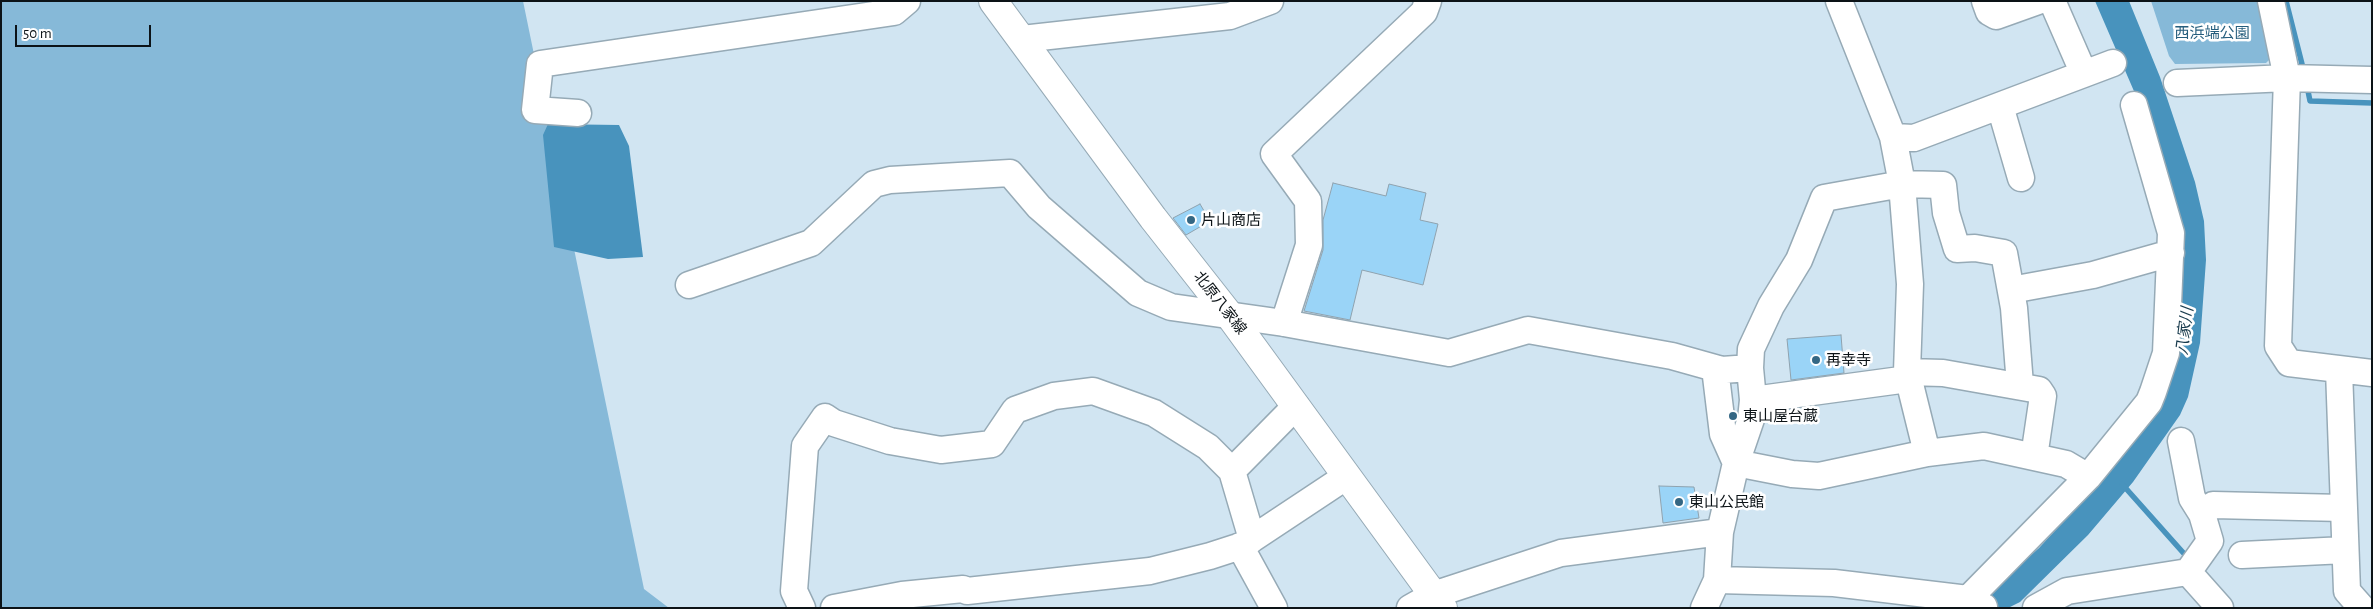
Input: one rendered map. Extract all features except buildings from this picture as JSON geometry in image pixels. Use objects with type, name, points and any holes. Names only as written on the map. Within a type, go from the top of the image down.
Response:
[{"type":"main road","name":"北原八家線","points":[[993,1],[1153,218],[1230,316],[1438,601]]},
{"type":"street","points":[[578,114],[535,110],[540,64],[894,12],[907,1]]},
{"type":"street","points":[[1022,39],[1230,16],[1270,1]]},
{"type":"street","points":[[1284,323],[1309,245],[1308,201],[1274,154],[1424,12],[1428,1]]},
{"type":"street","points":[[1839,1],[1893,137],[1902,184],[1910,284],[1908,375],[1927,453]]},
{"type":"street","points":[[1985,1],[1990,12],[1996,16],[2038,1]]},
{"type":"street","points":[[2049,1],[2053,3],[2084,74]]},
{"type":"street","points":[[2271,1],[2287,78],[2278,346],[2289,363],[2372,373]]},
{"type":"street","points":[[1893,137],[1914,138],[2113,63]]},
{"type":"street","points":[[2177,83],[2287,78],[2372,80]]},
{"type":"street","points":[[1717,580],[1834,583],[1977,604],[2088,477],[2149,402],[2166,353],[2171,233],[2134,105]]},
{"type":"street","points":[[2000,106],[2021,178]]},
{"type":"street","points":[[689,284],[811,243],[874,184],[890,180],[1010,173],[1039,207],[1138,293],[1172,307],[1284,323],[1449,353],[1528,330],[1672,356],[1715,368],[1750,368]]},
{"type":"street","points":[[1704,608],[1717,580],[1720,532],[1736,463],[1750,419],[1753,400],[1750,368],[1752,349],[1771,306],[1799,260],[1824,198],[1902,184],[1943,185],[1946,213],[1958,249],[1975,248],[2004,253],[2011,290],[2020,386]]},
{"type":"street","points":[[2011,290],[2093,275],[2171,254]]},
{"type":"street","points":[[1715,368],[1723,434],[1736,463]]},
{"type":"street","points":[[2339,370],[2343,508],[2348,592],[2362,608]]},
{"type":"street","points":[[1753,400],[1908,375],[1943,374],[2020,386],[2039,390],[2043,396],[2034,457]]},
{"type":"street","points":[[802,608],[794,590],[806,446],[825,417],[834,423],[890,441],[940,450],[992,444],[1015,410],[1054,396],[1093,391],[1154,413],[1208,447],[1232,470],[1246,542],[1274,608]]},
{"type":"street","points":[[1232,470],[1296,406]]},
{"type":"street","points":[[2036,608],[2068,591],[2188,572],[2210,541],[2202,514],[2192,498],[2180,441]]},
{"type":"street","points":[[1736,463],[1792,474],[1819,476],[1927,453],[1984,446],[2066,464],[2088,477]]},
{"type":"street","points":[[834,608],[919,601],[963,589],[976,590],[1150,571],[1210,556],[1246,542],[1347,476]]},
{"type":"street","points":[[2202,514],[2213,505],[2343,508]]},
{"type":"street","points":[[1410,608],[1438,601],[1561,553],[1720,532]]},
{"type":"street","points":[[2242,555],[2345,550]]},
{"type":"street","points":[[2188,572],[2220,608]]},
{"type":"green space","points":[[1,1],[523,1],[644,589],[669,608],[1,608]]},
{"type":"green space","name":"西浜端公園","points":[[2151,1],[2261,1],[2274,55],[2266,63],[2175,64],[2169,56]]},
{"type":"water","name":"八家川","points":[[2095,1],[2129,1],[2160,77],[2195,182],[2204,221],[2206,260],[2200,343],[2188,397],[2180,415],[2133,482],[2088,535],[2020,602],[2008,608],[1971,608],[2039,548],[2081,502],[2172,350],[2143,112]]},
{"type":"water","points":[[548,124],[619,125],[629,146],[643,257],[608,259],[554,247],[543,135]]},
{"type":"waterway","points":[[2286,1],[2304,72]]},
{"type":"waterway","points":[[2307,86],[2310,101],[2372,103]]},
{"type":"waterway","points":[[2122,484],[2187,557]]},
{"type":"place","name":"片山商店","points":[[1191,220]]},
{"type":"place","name":"再幸寺","points":[[1816,360]]},
{"type":"place","name":"東山屋台蔵","points":[[1733,416]]},
{"type":"place","name":"東山公民館","points":[[1679,502]]}]
